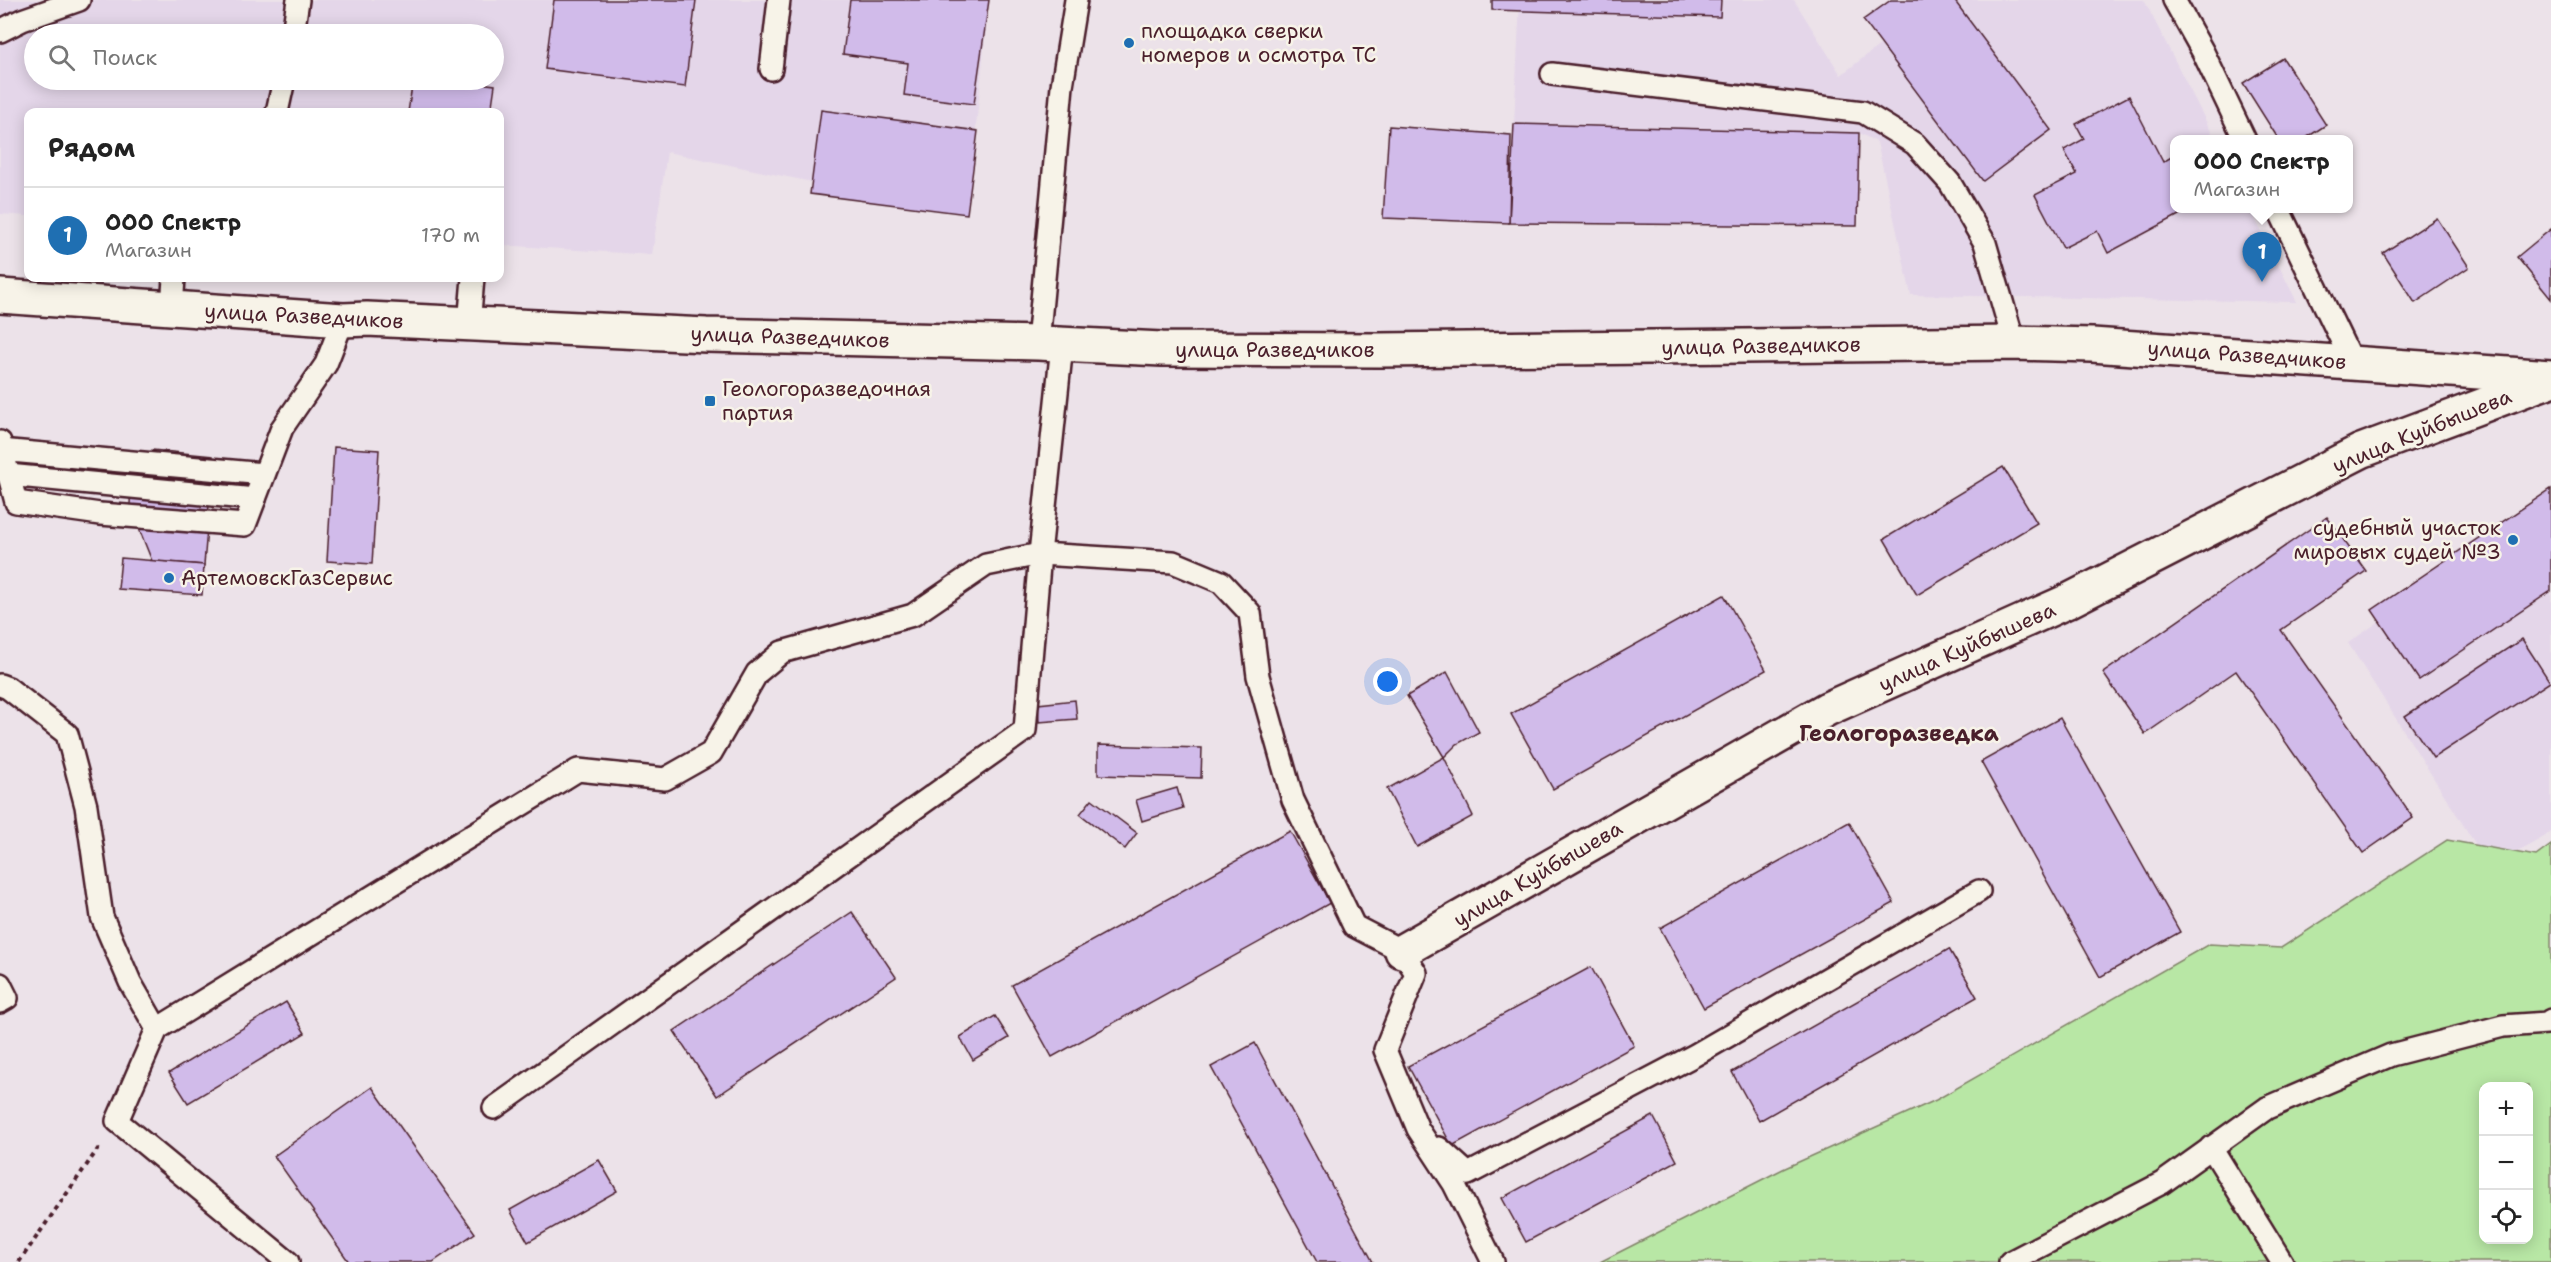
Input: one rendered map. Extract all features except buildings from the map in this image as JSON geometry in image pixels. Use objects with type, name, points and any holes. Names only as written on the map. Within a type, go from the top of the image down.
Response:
[{"type":"main road","name":"улица Разведчиков","points":[[0,296],[173,293],[343,321],[367,319],[706,335],[1162,349],[1380,350],[2014,343],[2092,345],[2352,362],[2551,379]]},
{"type":"main road","name":"улица Куйбышева","points":[[1402,951],[1827,709],[2066,603],[2361,451],[2551,379]]},
{"type":"lane","points":[[0,31],[22,20],[80,0]]},
{"type":"lane","points":[[294,24],[298,0]]},
{"type":"lane","points":[[771,69],[779,0]]},
{"type":"lane","points":[[494,1108],[1025,730],[1040,554],[1062,86],[1076,0]]},
{"type":"lane","points":[[2174,0],[2204,52],[2243,135]]},
{"type":"lane","points":[[1552,74],[1863,112],[1915,144],[1950,183],[1986,243],[2014,343]]},
{"type":"lane","points":[[278,108],[282,90]]},
{"type":"lane","points":[[2280,213],[2352,362]]},
{"type":"lane","points":[[469,325],[473,282]]},
{"type":"lane","points":[[0,442],[0,450],[16,502],[100,514],[245,525],[282,428],[326,364],[343,321]]},
{"type":"lane","points":[[0,450],[264,474]]},
{"type":"lane","points":[[8,475],[255,499]]},
{"type":"lane","points":[[288,1262],[117,1121],[157,1029],[578,770],[664,779],[711,753],[757,673],[782,652],[913,615],[986,565],[1040,554],[1173,562],[1221,582],[1250,613],[1258,676],[1293,800],[1354,926],[1402,951],[1416,973],[1385,1050],[1418,1129],[1454,1184],[1493,1262]]},
{"type":"lane","points":[[0,685],[8,688],[67,734],[86,806],[102,917],[130,982],[157,1029]]},
{"type":"lane","points":[[1418,1129],[1468,1174],[1695,1055],[1979,891]]},
{"type":"lane","points":[[0,984],[8,998],[0,1002]]},
{"type":"lane","points":[[2010,1262],[2162,1183],[2267,1108],[2391,1055],[2503,1026],[2550,1024]]},
{"type":"lane","points":[[2211,1147],[2282,1262]]},
{"type":"path","points":[[19,1262],[117,1121]]},
{"type":"shaded area","points":[[0,0],[989,0],[967,214],[667,152],[652,255],[504,245],[504,108],[24,108],[24,216],[0,214]]},
{"type":"shaded area","points":[[1520,0],[1794,0],[1841,75],[1938,0],[2144,0],[2213,135],[2170,135],[2170,213],[2252,213],[2297,302],[1911,295],[1877,142],[1859,133],[1514,124]]},
{"type":"shaded area","points":[[2551,504],[2551,831],[2490,867],[2348,643]]},
{"type":"green space","points":[[2447,840],[2536,856],[2551,845],[2551,1262],[1600,1262],[1783,1169],[1936,1100],[2209,944],[2281,948]]},
{"type":"place","name":"площадка сверки номеров и осмотра ТС","points":[[1129,43]]},
{"type":"place","name":"ООО Спектр","points":[[2262,282]]},
{"type":"place","name":"Геологоразведочная партия","points":[[710,401]]},
{"type":"place","name":"судебный участок мировых судей №3","points":[[2513,540]]},
{"type":"place","name":"АртемовскГазСервис","points":[[169,578]]},
{"type":"district","name":"Геологоразведка","points":[[1899,733]]}]
